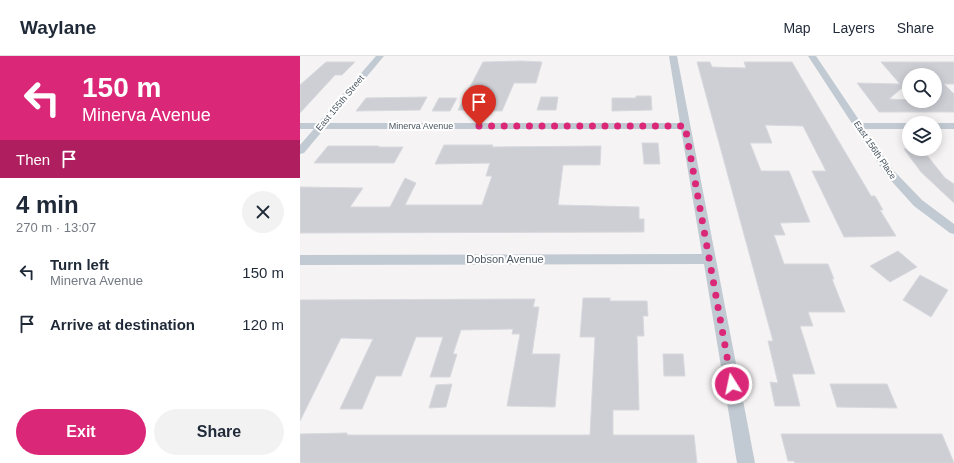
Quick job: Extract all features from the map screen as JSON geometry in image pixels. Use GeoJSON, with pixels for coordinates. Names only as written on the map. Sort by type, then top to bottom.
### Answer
{"type":"FeatureCollection","features":[{"type":"Feature","properties":{"kind":"street","name":"East 155th Street"},"geometry":{"type":"LineString","coordinates":[[300,151],[380,56]]}},
{"type":"Feature","properties":{"kind":"street"},"geometry":{"type":"LineString","coordinates":[[672,56],[746,463]]}},
{"type":"Feature","properties":{"kind":"street","name":"East 156th Place"},"geometry":{"type":"LineString","coordinates":[[812,56],[889,172],[901,187],[918,203],[954,230]]}},
{"type":"Feature","properties":{"kind":"street","name":"Minerva Avenue"},"geometry":{"type":"LineString","coordinates":[[300,126],[685,126]]}},
{"type":"Feature","properties":{"kind":"street"},"geometry":{"type":"LineString","coordinates":[[858,126],[902,126]]}},
{"type":"Feature","properties":{"kind":"street"},"geometry":{"type":"LineString","coordinates":[[942,126],[954,126]]}},
{"type":"Feature","properties":{"kind":"street","name":"Dobson Avenue"},"geometry":{"type":"LineString","coordinates":[[300,260],[709,259]]}},
{"type":"Feature","properties":{"kind":"building"},"geometry":{"type":"Polygon","coordinates":[[[326,62],[355,62],[342,75],[335,75],[300,113],[300,85],[326,62]]]}},
{"type":"Feature","properties":{"kind":"building"},"geometry":{"type":"Polygon","coordinates":[[[483,62],[542,62],[536,83],[514,83],[502,111],[458,110],[483,62]]]}},
{"type":"Feature","properties":{"kind":"building"},"geometry":{"type":"Polygon","coordinates":[[[697,62],[710,62],[712,67],[746,68],[744,62],[792,62],[871,196],[875,196],[883,210],[880,210],[896,236],[844,237],[812,171],[826,171],[803,126],[765,125],[772,143],[750,143],[761,171],[789,171],[810,222],[780,223],[785,235],[774,235],[784,264],[828,264],[834,279],[832,279],[845,312],[808,312],[813,326],[800,326],[815,374],[792,374],[800,406],[775,406],[770,382],[778,383],[768,341],[773,341],[697,62]]]}},
{"type":"Feature","properties":{"kind":"building"},"geometry":{"type":"Polygon","coordinates":[[[881,62],[954,62],[954,84],[944,84],[954,94],[954,112],[879,112],[857,83],[900,84],[881,62]]]}},
{"type":"Feature","properties":{"kind":"building"},"geometry":{"type":"Polygon","coordinates":[[[636,96],[651,96],[652,110],[612,111],[612,98],[636,98],[636,96]]]}},
{"type":"Feature","properties":{"kind":"building"},"geometry":{"type":"Polygon","coordinates":[[[427,97],[420,110],[356,111],[366,98],[427,97]]]}},
{"type":"Feature","properties":{"kind":"building"},"geometry":{"type":"Polygon","coordinates":[[[541,97],[558,97],[556,110],[537,110],[541,97]]]}},
{"type":"Feature","properties":{"kind":"building"},"geometry":{"type":"Polygon","coordinates":[[[439,98],[457,98],[450,111],[432,111],[439,98]]]}},
{"type":"Feature","properties":{"kind":"building"},"geometry":{"type":"Polygon","coordinates":[[[642,143],[658,143],[660,164],[644,164],[642,143]]]}},
{"type":"Feature","properties":{"kind":"building"},"geometry":{"type":"Polygon","coordinates":[[[444,145],[493,145],[492,147],[601,146],[600,165],[563,165],[558,205],[639,207],[639,219],[644,219],[644,232],[300,233],[300,187],[363,188],[350,207],[390,207],[405,178],[416,183],[405,205],[482,205],[492,176],[486,176],[490,163],[435,164],[444,145]]]}},
{"type":"Feature","properties":{"kind":"building"},"geometry":{"type":"Polygon","coordinates":[[[328,146],[403,147],[394,163],[314,163],[328,146]]]}},
{"type":"Feature","properties":{"kind":"building"},"geometry":{"type":"Polygon","coordinates":[[[909,156],[928,156],[945,178],[954,184],[954,203],[921,172],[909,156]]]}},
{"type":"Feature","properties":{"kind":"building"},"geometry":{"type":"Polygon","coordinates":[[[898,251],[917,267],[890,282],[870,266],[898,251]]]}},
{"type":"Feature","properties":{"kind":"building"},"geometry":{"type":"Polygon","coordinates":[[[920,275],[948,290],[931,317],[903,300],[920,275]]]}},
{"type":"Feature","properties":{"kind":"building"},"geometry":{"type":"Polygon","coordinates":[[[583,298],[610,298],[610,301],[647,301],[648,316],[643,316],[644,336],[637,336],[639,410],[613,410],[613,435],[694,435],[697,463],[300,463],[300,434],[590,435],[595,337],[580,337],[583,298]]]}},
{"type":"Feature","properties":{"kind":"building"},"geometry":{"type":"Polygon","coordinates":[[[535,299],[533,307],[539,307],[532,354],[560,354],[555,407],[507,406],[520,334],[512,334],[513,329],[461,330],[453,354],[457,354],[450,377],[430,377],[443,337],[416,337],[401,376],[376,376],[362,409],[340,409],[373,339],[341,338],[300,421],[300,300],[535,299]]]}},
{"type":"Feature","properties":{"kind":"building"},"geometry":{"type":"Polygon","coordinates":[[[663,354],[683,354],[685,376],[664,376],[663,354]]]}},
{"type":"Feature","properties":{"kind":"building"},"geometry":{"type":"Polygon","coordinates":[[[452,384],[446,407],[429,408],[436,385],[452,384]]]}},
{"type":"Feature","properties":{"kind":"building"},"geometry":{"type":"Polygon","coordinates":[[[830,384],[887,384],[897,408],[837,407],[830,384]]]}},
{"type":"Feature","properties":{"kind":"building"},"geometry":{"type":"Polygon","coordinates":[[[781,434],[942,434],[954,463],[795,463],[794,461],[788,461],[781,434]]]}},
{"type":"Feature","properties":{"kind":"route"},"geometry":{"type":"LineString","coordinates":[[479,126],[685,126],[732,384]]}}]}
